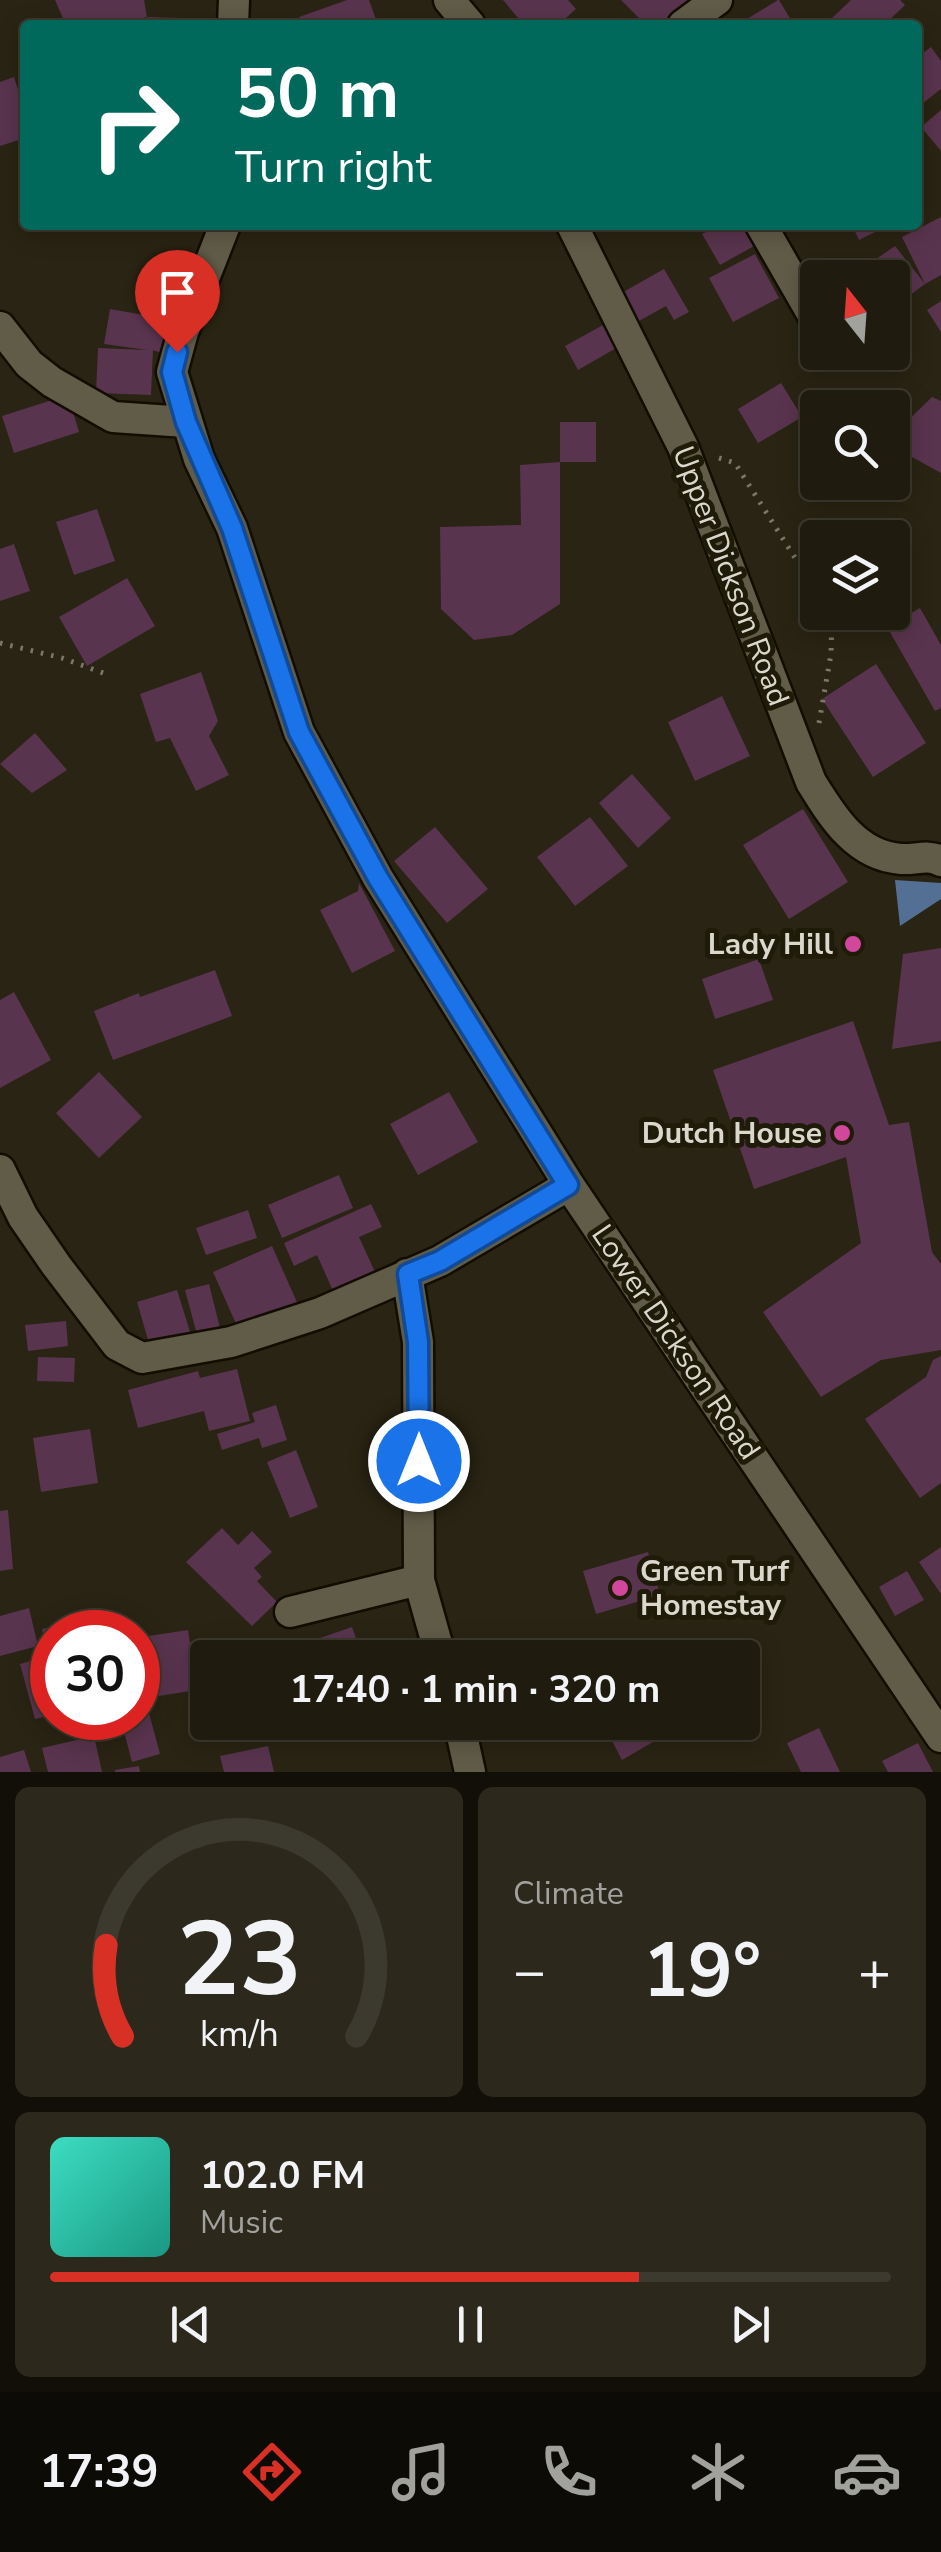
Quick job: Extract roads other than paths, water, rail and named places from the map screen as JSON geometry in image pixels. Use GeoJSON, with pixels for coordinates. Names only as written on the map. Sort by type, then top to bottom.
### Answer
{"type":"FeatureCollection","features":[{"type":"Feature","properties":{"kind":"street"},"geometry":{"type":"LineString","coordinates":[[449,0],[466,20]]}},
{"type":"Feature","properties":{"kind":"street"},"geometry":{"type":"LineString","coordinates":[[690,20],[717,0]]}},
{"type":"Feature","properties":{"kind":"street","name":"Lower Dickson Road"},"geometry":{"type":"LineString","coordinates":[[223,230],[183,332],[172,372],[186,422],[232,528],[299,732],[378,878],[568,1185],[941,1737]]}},
{"type":"Feature","properties":{"kind":"street","name":"Upper Dickson Road"},"geometry":{"type":"LineString","coordinates":[[574,230],[683,447],[811,782],[836,822],[866,848],[898,859],[931,856],[941,861]]}},
{"type":"Feature","properties":{"kind":"street"},"geometry":{"type":"LineString","coordinates":[[764,230],[800,293]]}},
{"type":"Feature","properties":{"kind":"street"},"geometry":{"type":"LineString","coordinates":[[0,327],[29,364],[113,417],[186,422]]}},
{"type":"Feature","properties":{"kind":"street"},"geometry":{"type":"LineString","coordinates":[[0,1170],[23,1217],[116,1346],[142,1358],[231,1342],[320,1312],[440,1261],[568,1185]]}},
{"type":"Feature","properties":{"kind":"street"},"geometry":{"type":"LineString","coordinates":[[408,1274],[418,1342],[419,1580],[435,1640]]}},
{"type":"Feature","properties":{"kind":"street"},"geometry":{"type":"LineString","coordinates":[[290,1612],[419,1580]]}},
{"type":"Feature","properties":{"kind":"street"},"geometry":{"type":"LineString","coordinates":[[462,1740],[470,1772]]}},
{"type":"Feature","properties":{"kind":"water"},"geometry":{"type":"Polygon","coordinates":[[[895,880],[941,883],[941,899],[900,926],[895,880]]]}},
{"type":"Feature","properties":{"kind":"place","name":"Lady Hill"},"geometry":{"type":"Point","coordinates":[853,944]}},
{"type":"Feature","properties":{"kind":"place","name":"Dutch House"},"geometry":{"type":"Point","coordinates":[842,1133]}},
{"type":"Feature","properties":{"kind":"place","name":"Green Turf Homestay"},"geometry":{"type":"Point","coordinates":[620,1588]}}]}
